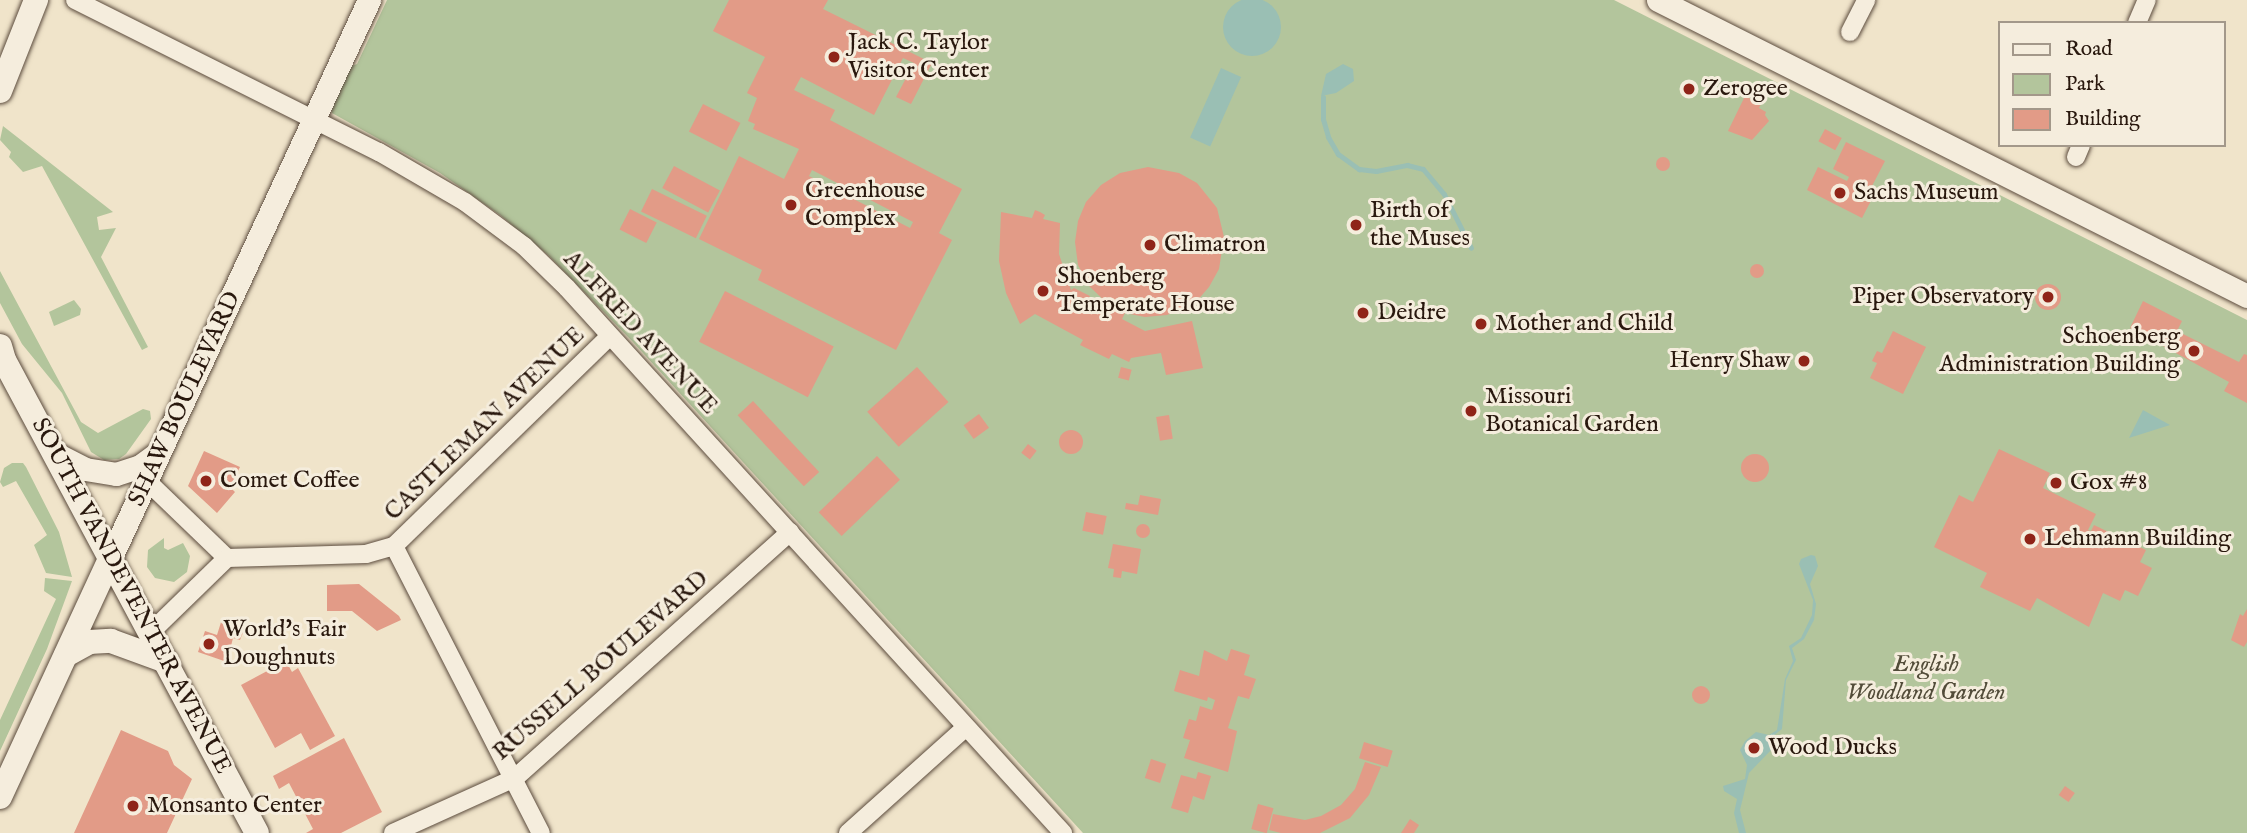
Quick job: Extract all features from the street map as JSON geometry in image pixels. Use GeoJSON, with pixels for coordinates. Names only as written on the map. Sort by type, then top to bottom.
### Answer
{"type":"FeatureCollection","features":[{"type":"Feature","properties":{"kind":"main road"},"geometry":{"type":"LineString","coordinates":[[0,91],[36,0]]}},
{"type":"Feature","properties":{"kind":"main road","name":"SOUTH VANDEVENTER AVENUE"},"geometry":{"type":"LineString","coordinates":[[1,354],[257,833]]}},
{"type":"Feature","properties":{"kind":"main road","name":"SHAW BOULEVARD"},"geometry":{"type":"LineString","coordinates":[[0,797],[110,559]]}},
{"type":"Feature","properties":{"kind":"main road"},"geometry":{"type":"LineString","coordinates":[[66,656],[89,642],[111,641],[166,661]]}},
{"type":"Feature","properties":{"kind":"street","name":"ALFRED AVENUE"},"geometry":{"type":"LineString","coordinates":[[75,0],[315,118],[431,182],[495,223],[545,265],[1063,833]]}},
{"type":"Feature","properties":{"kind":"street","name":"SHAW BOULEVARD"},"geometry":{"type":"LineString","coordinates":[[110,559],[369,0]]}},
{"type":"Feature","properties":{"kind":"street"},"geometry":{"type":"LineString","coordinates":[[1658,0],[2247,296]]}},
{"type":"Feature","properties":{"kind":"street"},"geometry":{"type":"LineString","coordinates":[[1850,32],[1866,0]]}},
{"type":"Feature","properties":{"kind":"street"},"geometry":{"type":"LineString","coordinates":[[2138,21],[2147,0]]}},
{"type":"Feature","properties":{"kind":"street","name":"CASTLEMAN AVENUE"},"geometry":{"type":"LineString","coordinates":[[227,558],[366,554],[394,546],[609,337]]}},
{"type":"Feature","properties":{"kind":"street"},"geometry":{"type":"LineString","coordinates":[[56,454],[85,470],[116,474],[141,466],[162,450]]}},
{"type":"Feature","properties":{"kind":"street"},"geometry":{"type":"LineString","coordinates":[[147,481],[227,558],[151,632]]}},
{"type":"Feature","properties":{"kind":"street","name":"RUSSELL BOULEVARD"},"geometry":{"type":"LineString","coordinates":[[393,833],[515,778],[790,532]]}},
{"type":"Feature","properties":{"kind":"street"},"geometry":{"type":"LineString","coordinates":[[394,546],[541,833]]}},
{"type":"Feature","properties":{"kind":"street"},"geometry":{"type":"LineString","coordinates":[[848,833],[965,728]]}},
{"type":"Feature","properties":{"kind":"green space","name":"Missouri Botanical Garden"},"geometry":{"type":"Polygon","coordinates":[[[387,0],[1614,0],[2247,320],[2247,833],[1083,833],[632,341],[548,255],[500,215],[440,173],[332,113],[331,106],[349,67],[357,64],[387,0]]]}},
{"type":"Feature","properties":{"kind":"green space"},"geometry":{"type":"Polygon","coordinates":[[[3,126],[113,212],[97,217],[99,230],[116,228],[101,257],[148,347],[142,350],[42,166],[23,172],[9,157],[11,152],[0,140],[3,126]]]}},
{"type":"Feature","properties":{"kind":"green space"},"geometry":{"type":"Polygon","coordinates":[[[0,271],[81,422],[98,433],[143,409],[150,411],[151,419],[126,454],[119,459],[104,460],[91,452],[62,393],[22,344],[0,303],[0,271]]]}},
{"type":"Feature","properties":{"kind":"green space"},"geometry":{"type":"Polygon","coordinates":[[[74,300],[81,309],[80,315],[54,326],[49,312],[74,300]]]}},
{"type":"Feature","properties":{"kind":"green space"},"geometry":{"type":"Polygon","coordinates":[[[12,463],[23,463],[26,467],[59,532],[72,577],[46,573],[34,545],[47,535],[16,481],[3,487],[0,482],[4,468],[12,463]]]}},
{"type":"Feature","properties":{"kind":"green space"},"geometry":{"type":"Polygon","coordinates":[[[164,538],[164,548],[168,550],[183,543],[190,556],[187,572],[174,582],[155,578],[147,567],[148,550],[164,538]]]}},
{"type":"Feature","properties":{"kind":"green space"},"geometry":{"type":"Polygon","coordinates":[[[45,578],[72,581],[47,649],[0,751],[0,720],[56,599],[44,591],[45,578]]]}},
{"type":"Feature","properties":{"kind":"water"},"geometry":{"type":"Polygon","coordinates":[[[1246,-1],[1258,-1],[1268,3],[1276,11],[1280,21],[1280,33],[1276,43],[1268,51],[1252,56],[1236,51],[1228,43],[1223,27],[1228,11],[1236,3],[1246,-1]]]}},
{"type":"Feature","properties":{"kind":"water"},"geometry":{"type":"Polygon","coordinates":[[[1343,64],[1353,69],[1354,81],[1336,93],[1321,96],[1326,74],[1343,64]]]}},
{"type":"Feature","properties":{"kind":"water"},"geometry":{"type":"Polygon","coordinates":[[[1221,68],[1241,77],[1210,146],[1190,137],[1221,68]]]}},
{"type":"Feature","properties":{"kind":"water"},"geometry":{"type":"Polygon","coordinates":[[[2143,410],[2170,425],[2129,438],[2143,410]]]}},
{"type":"Feature","properties":{"kind":"water"},"geometry":{"type":"Polygon","coordinates":[[[1815,556],[1818,566],[1810,584],[1816,604],[1814,620],[1804,639],[1792,648],[1796,660],[1786,680],[1782,729],[1772,737],[1772,749],[1749,773],[1740,810],[1746,833],[1739,833],[1734,813],[1737,799],[1724,791],[1723,786],[1745,779],[1747,765],[1740,750],[1745,741],[1756,732],[1769,735],[1777,730],[1785,679],[1793,661],[1789,646],[1801,638],[1812,615],[1813,600],[1799,564],[1801,559],[1815,556]]]}},
{"type":"Feature","properties":{"kind":"building","name":"Greenhouse Complex"},"geometry":{"type":"Polygon","coordinates":[[[729,0],[828,0],[823,9],[932,63],[911,104],[896,97],[914,63],[903,58],[874,115],[801,77],[794,90],[835,110],[830,120],[962,189],[939,233],[952,240],[896,350],[758,280],[762,270],[699,239],[739,156],[784,179],[799,149],[753,129],[755,124],[748,121],[757,98],[747,93],[765,57],[713,31],[729,0]],[[812,170],[809,176],[910,228],[913,222],[812,170]]]}},
{"type":"Feature","properties":{"kind":"building"},"geometry":{"type":"Polygon","coordinates":[[[1745,96],[1761,104],[1759,108],[1766,112],[1769,121],[1752,140],[1728,131],[1745,96]]]}},
{"type":"Feature","properties":{"kind":"building"},"geometry":{"type":"Polygon","coordinates":[[[703,104],[740,123],[726,151],[689,132],[703,104]]]}},
{"type":"Feature","properties":{"kind":"building"},"geometry":{"type":"Polygon","coordinates":[[[1825,129],[1842,138],[1835,150],[1818,141],[1825,129]]]}},
{"type":"Feature","properties":{"kind":"building"},"geometry":{"type":"Polygon","coordinates":[[[1846,142],[1885,161],[1871,188],[1861,183],[1859,188],[1874,195],[1862,218],[1807,190],[1818,167],[1847,181],[1849,177],[1833,169],[1846,142]]]}},
{"type":"Feature","properties":{"kind":"building"},"geometry":{"type":"Polygon","coordinates":[[[1660,157],[1666,157],[1670,164],[1666,171],[1660,171],[1656,167],[1656,161],[1660,157]]]}},
{"type":"Feature","properties":{"kind":"building"},"geometry":{"type":"Polygon","coordinates":[[[674,166],[720,190],[708,212],[662,188],[674,166]]]}},
{"type":"Feature","properties":{"kind":"building"},"geometry":{"type":"Polygon","coordinates":[[[1148,167],[1179,173],[1197,183],[1217,208],[1224,237],[1219,269],[1196,302],[1167,315],[1145,317],[1125,313],[1122,319],[1145,331],[1192,321],[1203,368],[1166,375],[1161,353],[1131,358],[1129,362],[1112,354],[1109,359],[1080,345],[1083,340],[1035,314],[1020,324],[1006,293],[999,261],[1001,212],[1032,218],[1035,210],[1040,212],[1045,215],[1043,219],[1060,223],[1059,254],[1071,290],[1074,288],[1090,296],[1087,301],[1105,310],[1108,304],[1088,285],[1078,265],[1075,242],[1078,221],[1086,202],[1101,185],[1120,173],[1148,167]]]}},
{"type":"Feature","properties":{"kind":"building"},"geometry":{"type":"Polygon","coordinates":[[[652,189],[707,216],[696,238],[641,211],[652,189]]]}},
{"type":"Feature","properties":{"kind":"building"},"geometry":{"type":"Polygon","coordinates":[[[630,209],[657,223],[646,243],[620,229],[630,209]]]}},
{"type":"Feature","properties":{"kind":"building"},"geometry":{"type":"Polygon","coordinates":[[[1754,264],[1760,264],[1764,271],[1760,278],[1754,278],[1750,274],[1750,268],[1754,264]]]}},
{"type":"Feature","properties":{"kind":"building","name":"Piper Observatory"},"geometry":{"type":"Polygon","coordinates":[[[2048,284],[2057,288],[2061,297],[2057,306],[2048,310],[2039,306],[2035,297],[2039,288],[2048,284]]]}},
{"type":"Feature","properties":{"kind":"building"},"geometry":{"type":"Polygon","coordinates":[[[725,291],[834,346],[808,397],[699,342],[725,291]]]}},
{"type":"Feature","properties":{"kind":"building","name":"Schoenberg Administration Building"},"geometry":{"type":"Polygon","coordinates":[[[2143,301],[2182,321],[2177,331],[2239,362],[2244,354],[2247,355],[2247,403],[2224,391],[2229,382],[2130,328],[2143,301]]]}},
{"type":"Feature","properties":{"kind":"building"},"geometry":{"type":"Polygon","coordinates":[[[1893,331],[1926,347],[1903,394],[1870,378],[1877,363],[1872,361],[1877,351],[1882,353],[1893,331]]]}},
{"type":"Feature","properties":{"kind":"building"},"geometry":{"type":"Polygon","coordinates":[[[917,367],[948,402],[899,447],[867,412],[917,367]]]}},
{"type":"Feature","properties":{"kind":"building"},"geometry":{"type":"Polygon","coordinates":[[[1121,367],[1132,370],[1129,380],[1118,378],[1121,367]]]}},
{"type":"Feature","properties":{"kind":"building"},"geometry":{"type":"Polygon","coordinates":[[[753,401],[819,472],[804,486],[738,415],[753,401]]]}},
{"type":"Feature","properties":{"kind":"building"},"geometry":{"type":"Polygon","coordinates":[[[979,414],[989,428],[974,439],[964,425],[979,414]]]}},
{"type":"Feature","properties":{"kind":"building"},"geometry":{"type":"Polygon","coordinates":[[[1169,415],[1173,439],[1160,441],[1156,417],[1169,415]]]}},
{"type":"Feature","properties":{"kind":"building"},"geometry":{"type":"Polygon","coordinates":[[[1071,430],[1082,437],[1083,442],[1076,453],[1071,454],[1060,447],[1059,442],[1066,431],[1071,430]]]}},
{"type":"Feature","properties":{"kind":"building"},"geometry":{"type":"Polygon","coordinates":[[[1028,444],[1037,451],[1030,459],[1021,453],[1028,444]]]}},
{"type":"Feature","properties":{"kind":"building","name":"Lehmann Building"},"geometry":{"type":"Polygon","coordinates":[[[1999,449],[2050,473],[2043,488],[2096,514],[2088,530],[2091,531],[2094,525],[2146,550],[2140,562],[2152,568],[2138,596],[2125,590],[2120,601],[2103,593],[2089,627],[2037,598],[2030,611],[1980,587],[1987,573],[1934,547],[1959,495],[1973,502],[1999,449]]]}},
{"type":"Feature","properties":{"kind":"building"},"geometry":{"type":"Polygon","coordinates":[[[204,451],[240,467],[230,487],[235,492],[217,513],[188,486],[204,451]]]}},
{"type":"Feature","properties":{"kind":"building"},"geometry":{"type":"Polygon","coordinates":[[[1755,454],[1765,458],[1769,468],[1765,478],[1755,482],[1745,478],[1741,468],[1745,458],[1755,454]]]}},
{"type":"Feature","properties":{"kind":"building"},"geometry":{"type":"Polygon","coordinates":[[[877,456],[900,480],[842,536],[819,512],[877,456]]]}},
{"type":"Feature","properties":{"kind":"building"},"geometry":{"type":"Polygon","coordinates":[[[1140,495],[1161,499],[1158,515],[1125,509],[1126,503],[1138,505],[1140,495]]]}},
{"type":"Feature","properties":{"kind":"building"},"geometry":{"type":"Polygon","coordinates":[[[1086,512],[1107,516],[1103,535],[1082,531],[1086,512]]]}},
{"type":"Feature","properties":{"kind":"building"},"geometry":{"type":"Polygon","coordinates":[[[1143,524],[1148,526],[1148,536],[1143,538],[1138,536],[1136,531],[1138,526],[1143,524]]]}},
{"type":"Feature","properties":{"kind":"building"},"geometry":{"type":"Polygon","coordinates":[[[1113,544],[1141,549],[1137,574],[1122,571],[1121,578],[1113,577],[1114,569],[1108,568],[1113,544]]]}},
{"type":"Feature","properties":{"kind":"building"},"geometry":{"type":"Polygon","coordinates":[[[359,584],[401,620],[377,631],[352,611],[327,611],[327,585],[359,584]]]}},
{"type":"Feature","properties":{"kind":"building"},"geometry":{"type":"Polygon","coordinates":[[[2247,609],[2247,642],[2244,647],[2231,640],[2240,614],[2243,616],[2247,609]]]}},
{"type":"Feature","properties":{"kind":"building"},"geometry":{"type":"Polygon","coordinates":[[[222,619],[226,620],[225,623],[244,630],[240,640],[233,638],[227,662],[198,652],[205,631],[217,635],[222,619]]]}},
{"type":"Feature","properties":{"kind":"building"},"geometry":{"type":"Polygon","coordinates":[[[1231,649],[1250,655],[1244,675],[1256,679],[1249,699],[1238,696],[1228,728],[1237,731],[1228,772],[1184,758],[1190,740],[1183,738],[1189,719],[1196,721],[1200,706],[1212,710],[1215,700],[1208,697],[1207,701],[1174,691],[1180,670],[1199,676],[1204,650],[1227,661],[1231,649]]]}},
{"type":"Feature","properties":{"kind":"building"},"geometry":{"type":"Polygon","coordinates":[[[286,661],[292,672],[298,668],[335,736],[310,750],[301,733],[275,748],[241,685],[286,661]]]}},
{"type":"Feature","properties":{"kind":"building"},"geometry":{"type":"Polygon","coordinates":[[[1701,686],[1707,689],[1710,695],[1707,701],[1701,704],[1695,701],[1692,695],[1695,689],[1701,686]]]}},
{"type":"Feature","properties":{"kind":"building","name":"Monsanto Center"},"geometry":{"type":"Polygon","coordinates":[[[121,730],[168,751],[174,765],[192,779],[167,833],[74,833],[121,730]]]}},
{"type":"Feature","properties":{"kind":"building"},"geometry":{"type":"Polygon","coordinates":[[[344,738],[382,812],[341,833],[306,833],[313,829],[289,783],[279,789],[273,776],[344,738]]]}},
{"type":"Feature","properties":{"kind":"building"},"geometry":{"type":"Polygon","coordinates":[[[1364,742],[1393,751],[1388,767],[1359,758],[1364,742]]]}},
{"type":"Feature","properties":{"kind":"building"},"geometry":{"type":"Polygon","coordinates":[[[1151,759],[1166,764],[1160,783],[1145,778],[1151,759]]]}},
{"type":"Feature","properties":{"kind":"building"},"geometry":{"type":"Polygon","coordinates":[[[1365,762],[1381,767],[1369,795],[1350,818],[1320,833],[1281,833],[1269,830],[1273,814],[1305,820],[1321,816],[1341,805],[1355,789],[1365,762]]]}},
{"type":"Feature","properties":{"kind":"building"},"geometry":{"type":"Polygon","coordinates":[[[1198,772],[1211,776],[1204,800],[1193,796],[1188,813],[1171,808],[1181,775],[1196,779],[1198,772]]]}},
{"type":"Feature","properties":{"kind":"building"},"geometry":{"type":"Polygon","coordinates":[[[2065,786],[2075,793],[2069,802],[2059,795],[2065,786]]]}},
{"type":"Feature","properties":{"kind":"building"},"geometry":{"type":"Polygon","coordinates":[[[1258,804],[1273,808],[1267,833],[1251,829],[1258,804]]]}},
{"type":"Feature","properties":{"kind":"building"},"geometry":{"type":"Polygon","coordinates":[[[1410,819],[1419,825],[1414,833],[1401,833],[1410,819]]]}},
{"type":"Feature","properties":{"kind":"waterway"},"geometry":{"type":"LineString","coordinates":[[1323,97],[1323,119],[1328,137],[1338,154],[1359,169],[1376,171],[1407,165],[1423,169],[1444,194],[1471,248]]}},
{"type":"Feature","properties":{"kind":"place","name":"Jack C. Taylor Visitor Center"},"geometry":{"type":"Point","coordinates":[834,57]}},
{"type":"Feature","properties":{"kind":"place","name":"Zerogee"},"geometry":{"type":"Point","coordinates":[1689,89]}},
{"type":"Feature","properties":{"kind":"place","name":"Sachs Museum"},"geometry":{"type":"Point","coordinates":[1840,193]}},
{"type":"Feature","properties":{"kind":"place","name":"Greenhouse Complex"},"geometry":{"type":"Point","coordinates":[791,205]}},
{"type":"Feature","properties":{"kind":"place","name":"Birth of the Muses"},"geometry":{"type":"Point","coordinates":[1356,225]}},
{"type":"Feature","properties":{"kind":"place","name":"Climatron"},"geometry":{"type":"Point","coordinates":[1150,245]}},
{"type":"Feature","properties":{"kind":"place","name":"Shoenberg Temperate House"},"geometry":{"type":"Point","coordinates":[1043,291]}},
{"type":"Feature","properties":{"kind":"place","name":"Piper Observatory"},"geometry":{"type":"Point","coordinates":[2048,297]}},
{"type":"Feature","properties":{"kind":"place","name":"Deidre"},"geometry":{"type":"Point","coordinates":[1363,313]}},
{"type":"Feature","properties":{"kind":"place","name":"Mother and Child"},"geometry":{"type":"Point","coordinates":[1481,324]}},
{"type":"Feature","properties":{"kind":"place","name":"Schoenberg Administration Building"},"geometry":{"type":"Point","coordinates":[2194,351]}},
{"type":"Feature","properties":{"kind":"place","name":"Henry Shaw"},"geometry":{"type":"Point","coordinates":[1804,361]}},
{"type":"Feature","properties":{"kind":"place","name":"Missouri Botanical Garden"},"geometry":{"type":"Point","coordinates":[1471,411]}},
{"type":"Feature","properties":{"kind":"place","name":"Comet Coffee"},"geometry":{"type":"Point","coordinates":[206,481]}},
{"type":"Feature","properties":{"kind":"place","name":"Gox #8"},"geometry":{"type":"Point","coordinates":[2056,483]}},
{"type":"Feature","properties":{"kind":"place","name":"Lehmann Building"},"geometry":{"type":"Point","coordinates":[2030,539]}},
{"type":"Feature","properties":{"kind":"place","name":"World's Fair Doughnuts"},"geometry":{"type":"Point","coordinates":[209,644]}},
{"type":"Feature","properties":{"kind":"place","name":"Wood Ducks"},"geometry":{"type":"Point","coordinates":[1754,748]}},
{"type":"Feature","properties":{"kind":"place","name":"Monsanto Center"},"geometry":{"type":"Point","coordinates":[133,806]}},
{"type":"Feature","properties":{"kind":"park label","name":"English Woodland Garden"},"geometry":{"type":"Point","coordinates":[1926,679]}}]}
